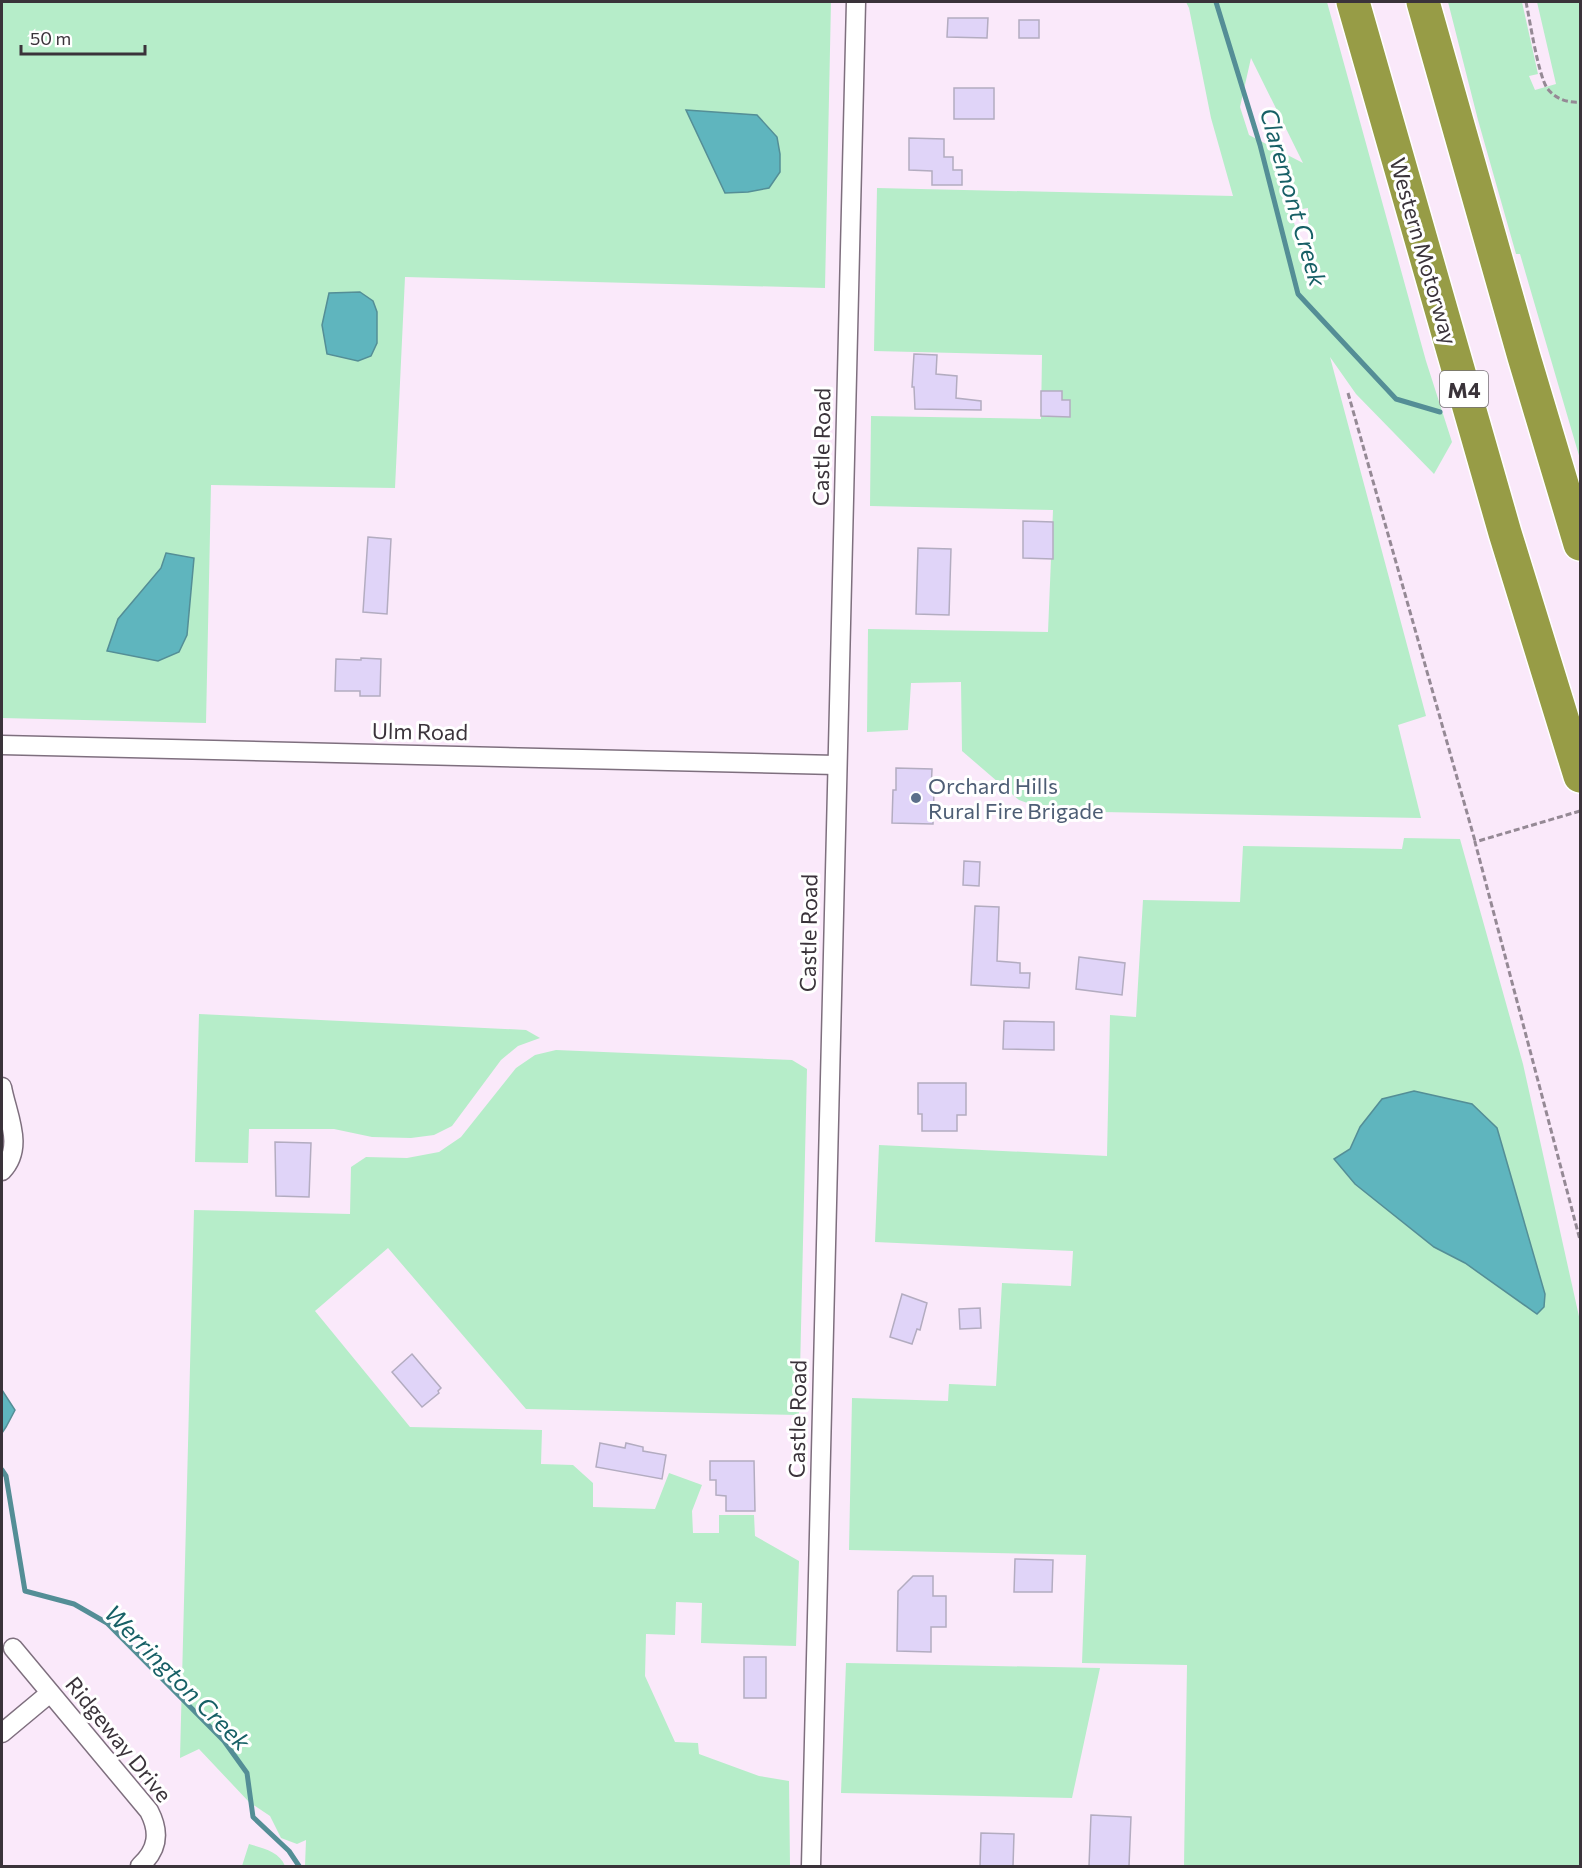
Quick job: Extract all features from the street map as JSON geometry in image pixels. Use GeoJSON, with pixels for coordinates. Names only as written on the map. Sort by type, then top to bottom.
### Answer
{"type":"FeatureCollection","features":[{"type":"Feature","properties":{"kind":"highway","name":"Western Motorway"},"geometry":{"type":"LineString","coordinates":[[1353,2],[1506,534],[1581,776]]}},
{"type":"Feature","properties":{"kind":"highway"},"geometry":{"type":"LineString","coordinates":[[1423,2],[1524,357],[1581,544]]}},
{"type":"Feature","properties":{"kind":"street","name":"Castle Road"},"geometry":{"type":"LineString","coordinates":[[811,1866],[856,2]]}},
{"type":"Feature","properties":{"kind":"street","name":"Ulm Road"},"geometry":{"type":"LineString","coordinates":[[2,745],[836,765]]}},
{"type":"Feature","properties":{"kind":"street"},"geometry":{"type":"LineString","coordinates":[[2,1087],[6,1109],[14,1132],[13,1153],[2,1171]]}},
{"type":"Feature","properties":{"kind":"street"},"geometry":{"type":"LineString","coordinates":[[2,1128],[6,1109]]}},
{"type":"Feature","properties":{"kind":"street","name":"Ridgeway Drive"},"geometry":{"type":"LineString","coordinates":[[13,1648],[149,1810],[157,1830],[156,1840],[153,1851],[140,1866]]}},
{"type":"Feature","properties":{"kind":"street"},"geometry":{"type":"LineString","coordinates":[[2,1733],[50,1693]]}},
{"type":"Feature","properties":{"kind":"path"},"geometry":{"type":"LineString","coordinates":[[1526,2],[1547,88],[1561,99],[1581,102]]}},
{"type":"Feature","properties":{"kind":"path"},"geometry":{"type":"LineString","coordinates":[[1348,393],[1475,842],[1581,1240]]}},
{"type":"Feature","properties":{"kind":"path"},"geometry":{"type":"LineString","coordinates":[[1475,842],[1581,811]]}},
{"type":"Feature","properties":{"kind":"green space"},"geometry":{"type":"Polygon","coordinates":[[[2,2],[831,2],[825,288],[405,277],[395,488],[211,485],[206,723],[2,718],[2,2]]]}},
{"type":"Feature","properties":{"kind":"green space"},"geometry":{"type":"Polygon","coordinates":[[[1186,2],[1327,2],[1426,361],[1452,442],[1434,474],[1356,394],[1330,357],[1426,716],[1398,725],[1421,818],[1050,811],[1019,800],[962,751],[961,682],[911,683],[908,730],[867,732],[868,629],[1048,632],[1053,510],[870,506],[871,416],[1041,419],[1042,355],[874,351],[877,188],[1233,196],[1211,118],[1186,2]],[[1251,58],[1240,107],[1249,135],[1303,163],[1251,58]],[[1308,208],[1291,211],[1300,246],[1309,254],[1308,208]]]}},
{"type":"Feature","properties":{"kind":"green space"},"geometry":{"type":"Polygon","coordinates":[[[1448,2],[1522,2],[1538,74],[1529,76],[1535,90],[1556,84],[1537,2],[1580,2],[1580,459],[1520,254],[1516,254],[1448,2]]]}},
{"type":"Feature","properties":{"kind":"green space"},"geometry":{"type":"Polygon","coordinates":[[[1404,838],[1460,839],[1523,1064],[1580,1321],[1580,1866],[1184,1866],[1187,1665],[1082,1663],[1086,1555],[849,1550],[852,1398],[948,1401],[949,1384],[996,1386],[1002,1283],[1071,1286],[1073,1251],[875,1242],[879,1145],[1107,1156],[1110,1015],[1136,1017],[1143,900],[1240,902],[1243,846],[1402,849],[1404,838]],[[1443,1098],[1334,1159],[1355,1184],[1434,1247],[1465,1263],[1537,1314],[1544,1307],[1545,1294],[1497,1128],[1472,1104],[1443,1098]]]}},
{"type":"Feature","properties":{"kind":"green space"},"geometry":{"type":"Polygon","coordinates":[[[199,1014],[526,1030],[540,1038],[518,1046],[501,1060],[452,1126],[434,1135],[411,1138],[372,1137],[334,1129],[249,1129],[248,1163],[195,1162],[199,1014]]]}},
{"type":"Feature","properties":{"kind":"green space"},"geometry":{"type":"Polygon","coordinates":[[[556,1050],[792,1060],[807,1069],[799,1415],[526,1409],[388,1248],[315,1311],[410,1427],[542,1430],[541,1464],[573,1465],[593,1483],[593,1507],[655,1509],[669,1473],[702,1485],[692,1511],[693,1533],[719,1533],[719,1515],[754,1515],[755,1536],[799,1561],[796,1646],[701,1643],[702,1603],[676,1602],[675,1635],[646,1634],[645,1676],[675,1742],[698,1743],[699,1754],[759,1776],[789,1781],[790,1866],[305,1866],[306,1840],[297,1844],[281,1838],[270,1816],[249,1802],[199,1749],[180,1758],[194,1210],[350,1214],[351,1167],[366,1157],[407,1158],[439,1152],[461,1137],[516,1068],[535,1055],[556,1050]]]}},
{"type":"Feature","properties":{"kind":"green space"},"geometry":{"type":"Polygon","coordinates":[[[846,1663],[1100,1668],[1072,1798],[841,1793],[846,1663]]]}},
{"type":"Feature","properties":{"kind":"green space"},"geometry":{"type":"Polygon","coordinates":[[[249,1844],[275,1854],[285,1866],[242,1866],[249,1844]]]}},
{"type":"Feature","properties":{"kind":"water"},"geometry":{"type":"Polygon","coordinates":[[[686,110],[757,115],[777,137],[780,154],[780,172],[769,188],[725,193],[686,110]]]}},
{"type":"Feature","properties":{"kind":"water"},"geometry":{"type":"Polygon","coordinates":[[[360,292],[373,301],[377,312],[377,343],[371,356],[358,361],[327,354],[322,325],[329,293],[360,292]]]}},
{"type":"Feature","properties":{"kind":"water"},"geometry":{"type":"Polygon","coordinates":[[[166,553],[194,558],[187,635],[179,652],[158,661],[107,651],[118,619],[161,568],[166,553]]]}},
{"type":"Feature","properties":{"kind":"water"},"geometry":{"type":"Polygon","coordinates":[[[1414,1091],[1472,1104],[1497,1128],[1545,1294],[1544,1307],[1537,1314],[1465,1263],[1434,1247],[1355,1184],[1334,1159],[1350,1149],[1360,1127],[1382,1099],[1414,1091]]]}},
{"type":"Feature","properties":{"kind":"water"},"geometry":{"type":"Polygon","coordinates":[[[2,1390],[15,1410],[2,1433],[2,1390]]]}},
{"type":"Feature","properties":{"kind":"building"},"geometry":{"type":"Polygon","coordinates":[[[948,18],[988,18],[987,38],[947,37],[948,18]]]}},
{"type":"Feature","properties":{"kind":"building"},"geometry":{"type":"Polygon","coordinates":[[[1019,20],[1039,20],[1039,38],[1019,38],[1019,20]]]}},
{"type":"Feature","properties":{"kind":"building"},"geometry":{"type":"Polygon","coordinates":[[[954,88],[994,88],[994,119],[954,119],[954,88]]]}},
{"type":"Feature","properties":{"kind":"building"},"geometry":{"type":"Polygon","coordinates":[[[909,138],[944,139],[944,157],[953,157],[953,170],[962,170],[962,185],[932,185],[932,171],[909,170],[909,138]]]}},
{"type":"Feature","properties":{"kind":"building"},"geometry":{"type":"Polygon","coordinates":[[[914,354],[937,355],[936,374],[957,376],[956,398],[981,401],[981,410],[915,409],[914,387],[912,387],[914,354]]]}},
{"type":"Feature","properties":{"kind":"building"},"geometry":{"type":"Polygon","coordinates":[[[1041,391],[1062,391],[1062,400],[1070,400],[1070,417],[1041,416],[1041,391]]]}},
{"type":"Feature","properties":{"kind":"building"},"geometry":{"type":"Polygon","coordinates":[[[1023,521],[1053,522],[1053,559],[1023,558],[1023,521]]]}},
{"type":"Feature","properties":{"kind":"building"},"geometry":{"type":"Polygon","coordinates":[[[368,537],[391,539],[387,614],[363,612],[368,537]]]}},
{"type":"Feature","properties":{"kind":"building"},"geometry":{"type":"Polygon","coordinates":[[[918,548],[951,549],[949,615],[916,614],[918,548]]]}},
{"type":"Feature","properties":{"kind":"building"},"geometry":{"type":"Polygon","coordinates":[[[361,658],[381,659],[380,696],[360,696],[360,691],[335,691],[336,659],[361,660],[361,658]]]}},
{"type":"Feature","properties":{"kind":"building"},"geometry":{"type":"Polygon","coordinates":[[[896,768],[932,769],[933,824],[892,823],[896,768]]]}},
{"type":"Feature","properties":{"kind":"building"},"geometry":{"type":"Polygon","coordinates":[[[964,861],[980,862],[979,886],[963,885],[964,861]]]}},
{"type":"Feature","properties":{"kind":"building"},"geometry":{"type":"Polygon","coordinates":[[[975,906],[999,907],[997,961],[1020,963],[1020,973],[1030,973],[1029,988],[971,985],[975,906]]]}},
{"type":"Feature","properties":{"kind":"building"},"geometry":{"type":"Polygon","coordinates":[[[1079,957],[1125,963],[1122,995],[1076,989],[1079,957]]]}},
{"type":"Feature","properties":{"kind":"building"},"geometry":{"type":"Polygon","coordinates":[[[1004,1021],[1054,1022],[1054,1050],[1003,1049],[1004,1021]]]}},
{"type":"Feature","properties":{"kind":"building"},"geometry":{"type":"Polygon","coordinates":[[[918,1083],[966,1083],[966,1115],[957,1115],[957,1131],[922,1131],[922,1114],[918,1114],[918,1083]]]}},
{"type":"Feature","properties":{"kind":"building"},"geometry":{"type":"Polygon","coordinates":[[[275,1142],[311,1143],[309,1197],[276,1196],[275,1142]]]}},
{"type":"Feature","properties":{"kind":"building"},"geometry":{"type":"Polygon","coordinates":[[[902,1294],[927,1303],[920,1330],[917,1329],[912,1344],[890,1337],[902,1294]]]}},
{"type":"Feature","properties":{"kind":"building"},"geometry":{"type":"Polygon","coordinates":[[[980,1308],[981,1328],[960,1329],[959,1309],[980,1308]]]}},
{"type":"Feature","properties":{"kind":"building"},"geometry":{"type":"Polygon","coordinates":[[[412,1354],[441,1388],[439,1393],[422,1407],[392,1372],[412,1354]]]}},
{"type":"Feature","properties":{"kind":"building"},"geometry":{"type":"Polygon","coordinates":[[[600,1443],[625,1448],[626,1443],[643,1447],[643,1451],[666,1455],[662,1479],[596,1467],[600,1443]]]}},
{"type":"Feature","properties":{"kind":"building"},"geometry":{"type":"Polygon","coordinates":[[[710,1461],[754,1461],[755,1511],[726,1511],[726,1496],[716,1495],[716,1480],[710,1480],[710,1461]]]}},
{"type":"Feature","properties":{"kind":"building"},"geometry":{"type":"Polygon","coordinates":[[[1015,1559],[1053,1560],[1052,1592],[1014,1592],[1015,1559]]]}},
{"type":"Feature","properties":{"kind":"building"},"geometry":{"type":"Polygon","coordinates":[[[913,1576],[933,1576],[933,1596],[946,1596],[946,1627],[931,1627],[931,1652],[897,1651],[898,1591],[913,1576]]]}},
{"type":"Feature","properties":{"kind":"building"},"geometry":{"type":"Polygon","coordinates":[[[744,1657],[766,1657],[766,1698],[744,1698],[744,1657]]]}},
{"type":"Feature","properties":{"kind":"building"},"geometry":{"type":"Polygon","coordinates":[[[1091,1815],[1131,1817],[1129,1866],[1089,1866],[1091,1815]]]}},
{"type":"Feature","properties":{"kind":"building"},"geometry":{"type":"Polygon","coordinates":[[[981,1833],[1014,1834],[1013,1866],[980,1866],[981,1833]]]}},
{"type":"Feature","properties":{"kind":"waterway","name":"Claremont Creek"},"geometry":{"type":"LineString","coordinates":[[1216,2],[1260,145],[1298,294],[1396,399],[1440,412]]}},
{"type":"Feature","properties":{"kind":"waterway","name":"Werrington Creek"},"geometry":{"type":"LineString","coordinates":[[2,1470],[6,1476],[25,1591],[74,1604],[107,1623],[224,1741],[247,1773],[253,1817],[289,1851],[299,1866]]}},
{"type":"Feature","properties":{"kind":"place","name":"Orchard Hills Rural Fire Brigade"},"geometry":{"type":"Point","coordinates":[916,798]}}]}
